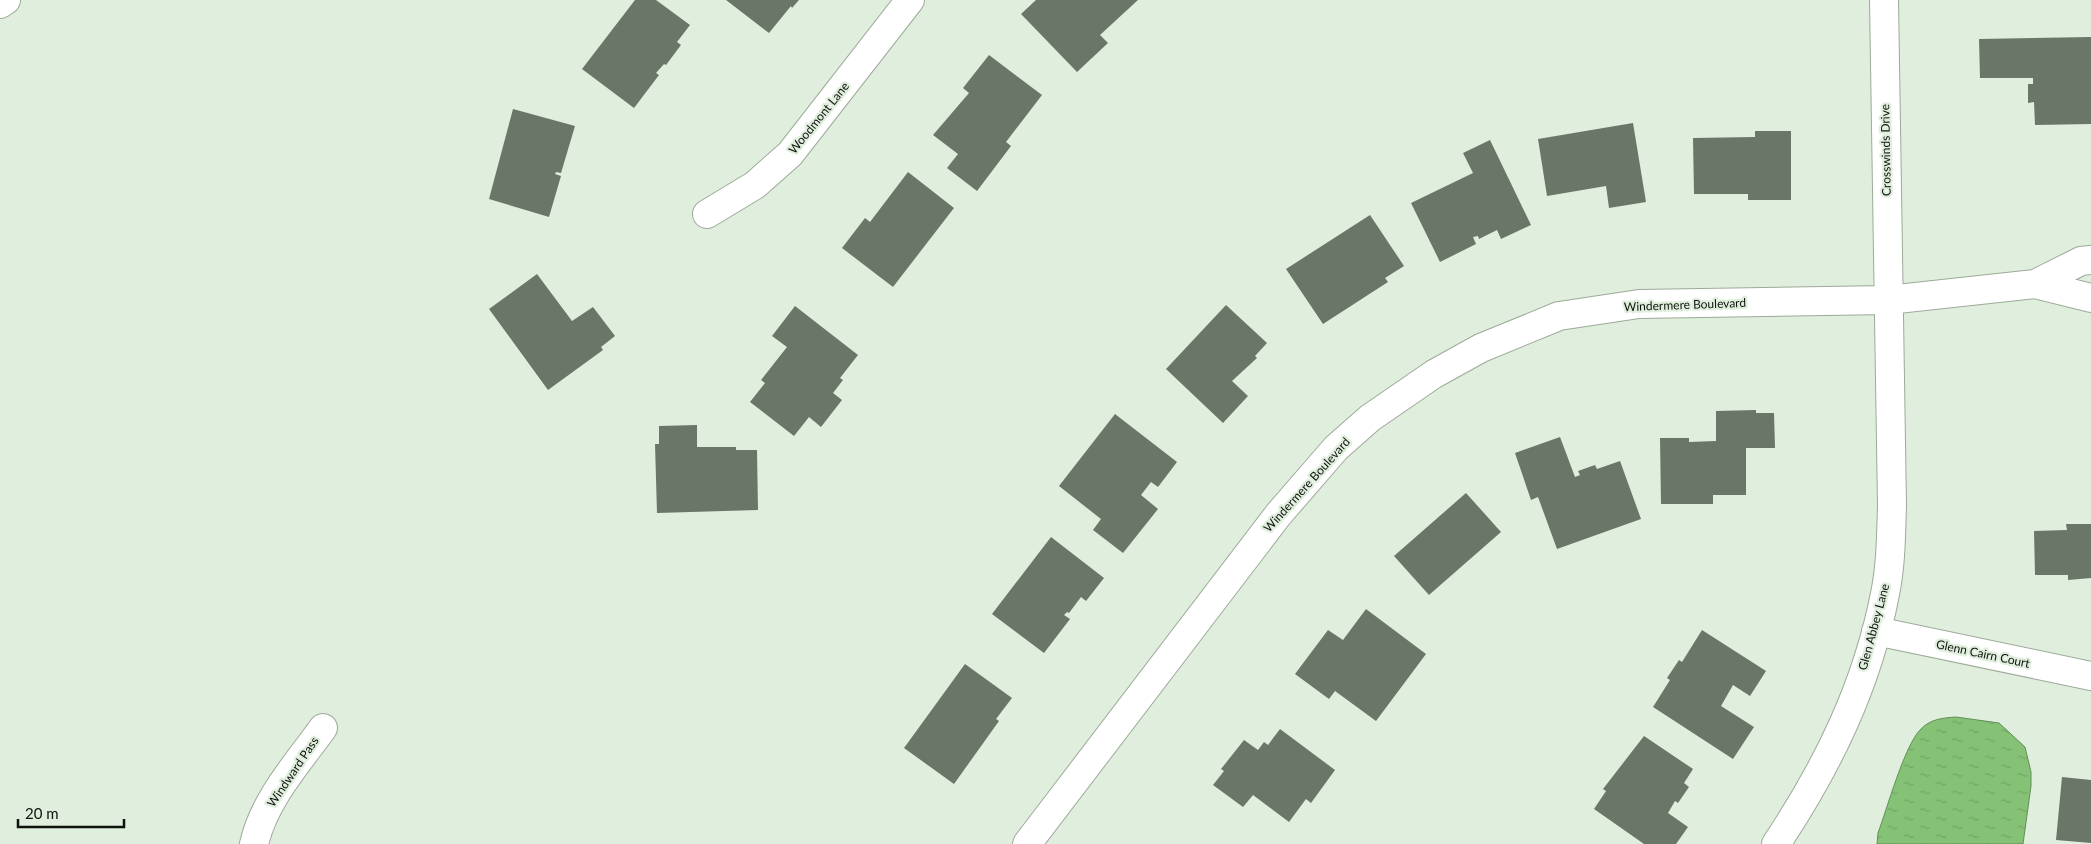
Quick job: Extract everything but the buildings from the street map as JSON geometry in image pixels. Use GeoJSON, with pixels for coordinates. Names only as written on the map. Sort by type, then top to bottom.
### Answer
{"type":"FeatureCollection","features":[{"type":"Feature","properties":{"kind":"street"},"geometry":{"type":"LineString","coordinates":[[0,4],[6,0]]}},
{"type":"Feature","properties":{"kind":"street","name":"Woodmont Lane"},"geometry":{"type":"LineString","coordinates":[[707,214],[755,185],[790,154],[910,0]]}},
{"type":"Feature","properties":{"kind":"street","name":"Crosswinds Drive"},"geometry":{"type":"LineString","coordinates":[[1884,0],[1888,300]]}},
{"type":"Feature","properties":{"kind":"street","name":"Windermere Boulevard"},"geometry":{"type":"LineString","coordinates":[[1027,844],[1278,515],[1336,448],[1370,418],[1434,374],[1481,348],[1559,316],[1639,304],[1888,300],[2035,284],[2081,262],[2091,260]]}},
{"type":"Feature","properties":{"kind":"street","name":"Windermere Boulevard"},"geometry":{"type":"LineString","coordinates":[[2035,284],[2091,298]]}},
{"type":"Feature","properties":{"kind":"street","name":"Glen Abbey Lane"},"geometry":{"type":"LineString","coordinates":[[1776,844],[1812,787],[1839,738],[1857,690],[1886,593],[1892,506],[1888,300]]}},
{"type":"Feature","properties":{"kind":"street","name":"Glenn Cairn Court"},"geometry":{"type":"LineString","coordinates":[[1876,630],[2091,676]]}},
{"type":"Feature","properties":{"kind":"street","name":"Windward Pass"},"geometry":{"type":"LineString","coordinates":[[254,844],[256,833],[273,797],[323,728]]}},
{"type":"Feature","properties":{"kind":"water"},"geometry":{"type":"Polygon","coordinates":[[[1956,717],[1999,723],[2025,747],[2031,772],[2031,786],[2023,844],[1877,844],[1878,833],[1896,779],[1914,738],[1924,726],[1932,721],[1956,717]]]}}]}
